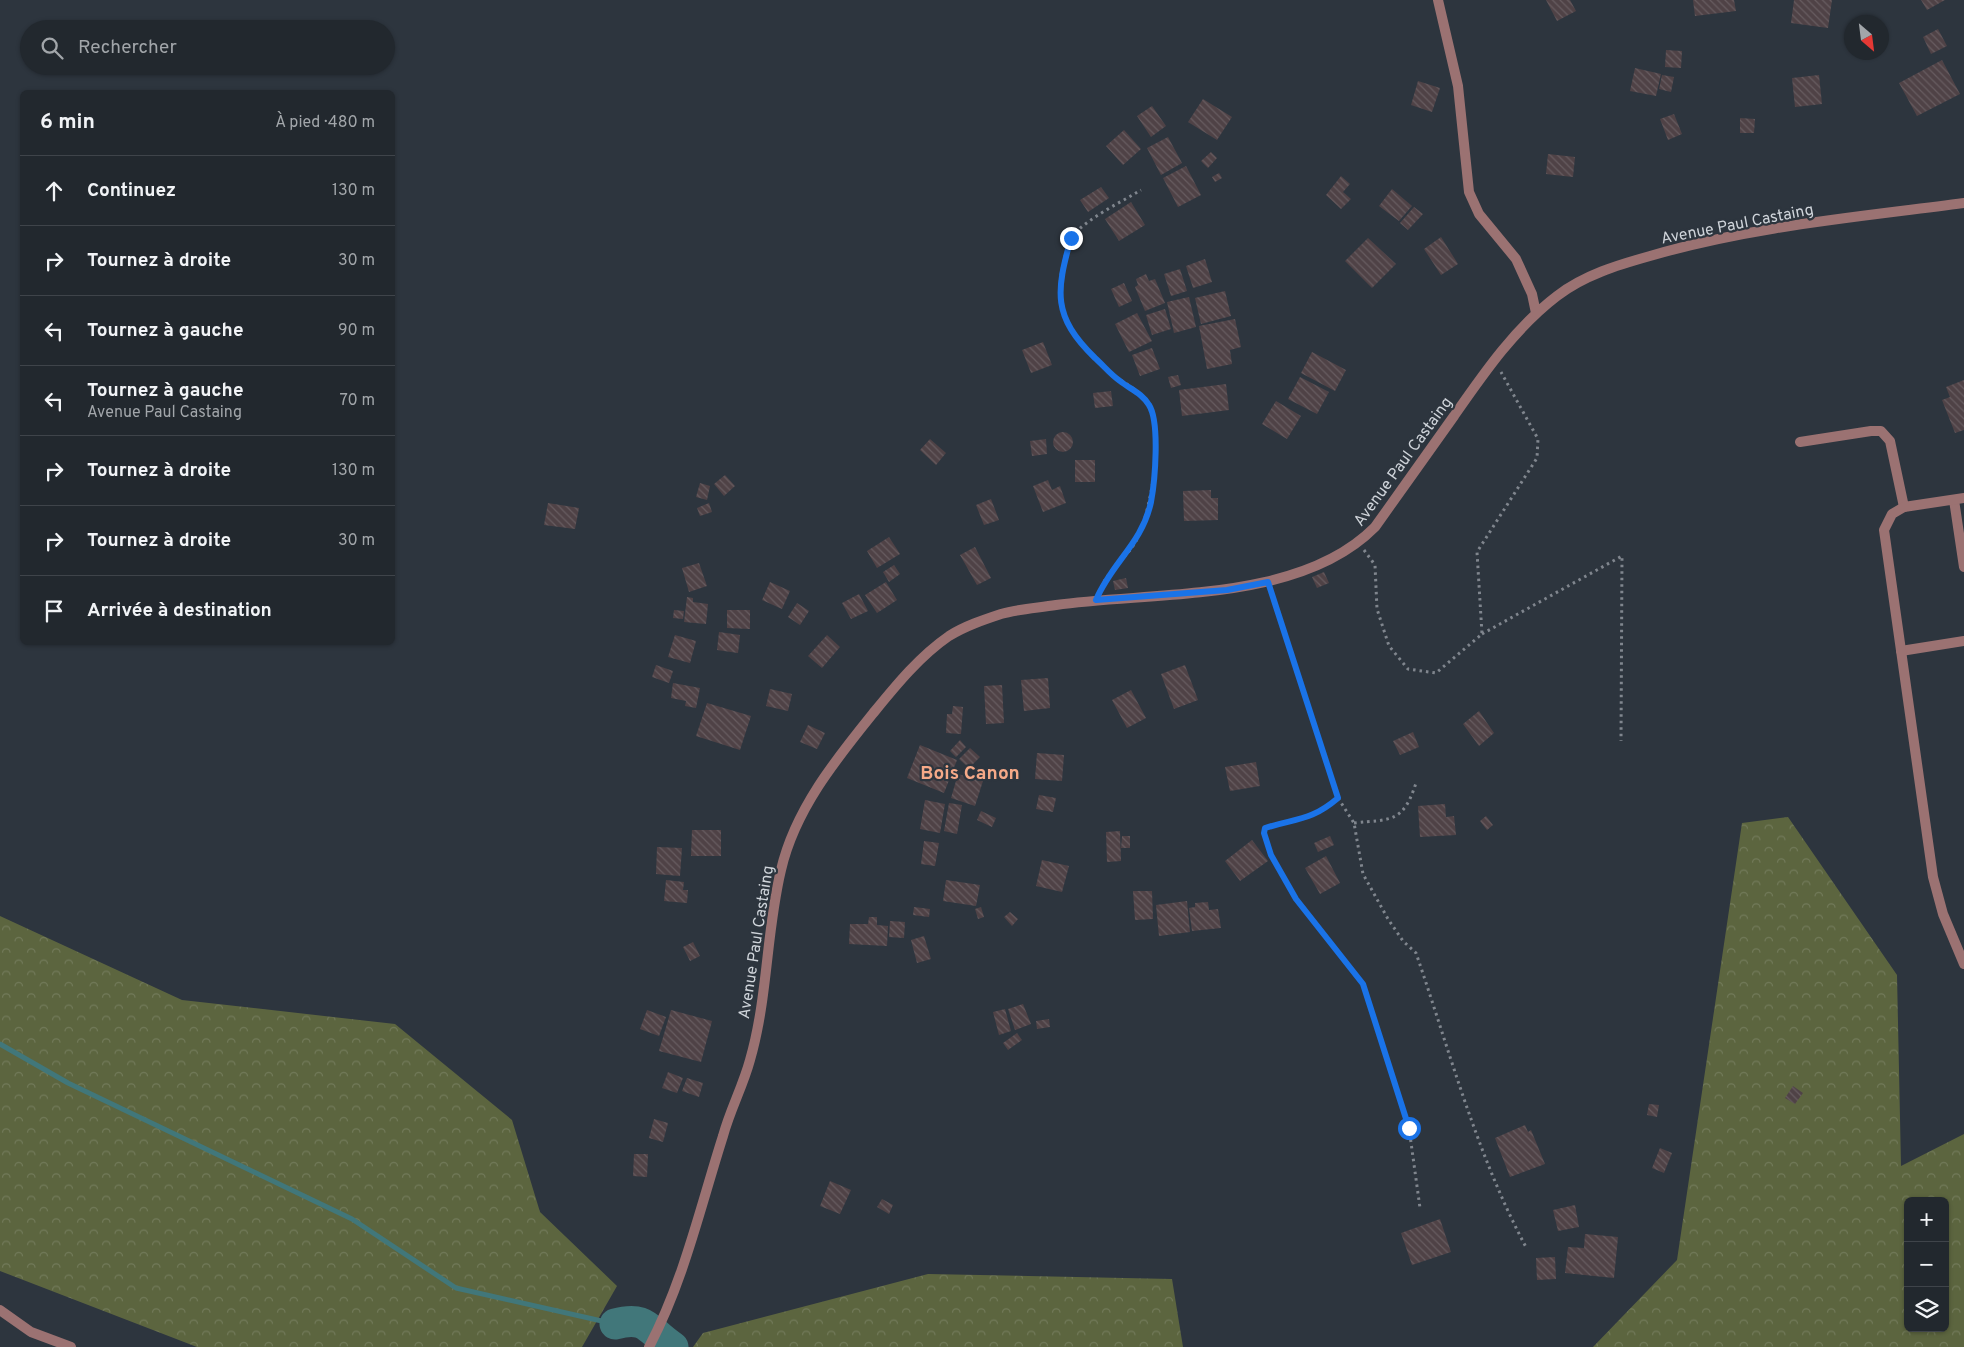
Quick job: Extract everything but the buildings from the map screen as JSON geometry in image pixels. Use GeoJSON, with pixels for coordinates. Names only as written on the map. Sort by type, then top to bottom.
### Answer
{"type":"FeatureCollection","features":[{"type":"Feature","properties":{"kind":"street"},"geometry":{"type":"LineString","coordinates":[[1438,0],[1458,86],[1469,192],[1479,214],[1516,259],[1532,294],[1536,313]]}},
{"type":"Feature","properties":{"kind":"street","name":"Avenue Paul Castaing"},"geometry":{"type":"LineString","coordinates":[[649,1346],[666,1314],[702,1210],[723,1134],[751,1059],[764,988],[781,868],[807,803],[840,754],[886,697],[908,672],[950,635],[968,626],[1013,611],[1096,600],[1227,590],[1268,582],[1336,558],[1359,544],[1375,527],[1494,360],[1536,313],[1558,295],[1586,278],[1667,251],[1705,242],[1804,225],[1964,203]]}},
{"type":"Feature","properties":{"kind":"street"},"geometry":{"type":"LineString","coordinates":[[1800,442],[1871,430],[1881,431],[1890,441],[1904,508]]}},
{"type":"Feature","properties":{"kind":"street"},"geometry":{"type":"LineString","coordinates":[[1964,567],[1959,499],[1904,508],[1892,514],[1884,530],[1932,877],[1942,914],[1964,964]]}},
{"type":"Feature","properties":{"kind":"street"},"geometry":{"type":"LineString","coordinates":[[1900,651],[1964,641]]}},
{"type":"Feature","properties":{"kind":"street"},"geometry":{"type":"LineString","coordinates":[[0,1310],[30,1332],[70,1347]]}},
{"type":"Feature","properties":{"kind":"path"},"geometry":{"type":"LineString","coordinates":[[1096,600],[1104,581],[1116,563],[1135,543],[1143,525],[1151,503],[1156,439],[1150,406],[1136,390],[1120,381],[1080,342],[1064,318],[1059,293],[1062,270],[1071,238],[1092,219],[1141,190]]}},
{"type":"Feature","properties":{"kind":"path"},"geometry":{"type":"LineString","coordinates":[[1482,634],[1477,552],[1537,458],[1538,439],[1494,360]]}},
{"type":"Feature","properties":{"kind":"path"},"geometry":{"type":"LineString","coordinates":[[1359,544],[1375,565],[1377,609],[1389,646],[1408,669],[1436,672],[1482,634],[1622,556],[1621,742]]}},
{"type":"Feature","properties":{"kind":"path"},"geometry":{"type":"LineString","coordinates":[[1268,582],[1338,798],[1354,823],[1363,874],[1388,919],[1403,941],[1416,953],[1483,1152],[1506,1209],[1527,1249]]}},
{"type":"Feature","properties":{"kind":"path"},"geometry":{"type":"LineString","coordinates":[[1354,823],[1394,819],[1409,804],[1416,783]]}},
{"type":"Feature","properties":{"kind":"path"},"geometry":{"type":"LineString","coordinates":[[1338,798],[1323,811],[1303,820],[1265,828],[1264,833],[1271,855],[1296,899],[1363,984],[1409,1128],[1420,1208]]}},
{"type":"Feature","properties":{"kind":"green space"},"geometry":{"type":"Polygon","coordinates":[[[1788,817],[1897,975],[1901,1166],[1964,1134],[1964,1347],[1593,1347],[1677,1260],[1742,823],[1788,817]]]}},
{"type":"Feature","properties":{"kind":"green space"},"geometry":{"type":"Polygon","coordinates":[[[0,916],[182,1000],[395,1024],[512,1120],[540,1212],[617,1286],[582,1347],[197,1347],[0,1271],[0,916]]]}},
{"type":"Feature","properties":{"kind":"green space"},"geometry":{"type":"Polygon","coordinates":[[[928,1274],[1172,1279],[1183,1347],[693,1347],[703,1333],[928,1274]]]}},
{"type":"Feature","properties":{"kind":"waterway"},"geometry":{"type":"LineString","coordinates":[[0,1044],[68,1083],[352,1219],[456,1288],[615,1324]]}},
{"type":"Feature","properties":{"kind":"waterway"},"geometry":{"type":"LineString","coordinates":[[615,1324],[626,1322],[641,1323],[673,1347]]}},
{"type":"Feature","properties":{"kind":"district","name":"Bois Canon"},"geometry":{"type":"Point","coordinates":[970,772]}},
{"type":"Feature","properties":{"kind":"route"},"geometry":{"type":"LineString","coordinates":[[1071,238],[1062,270],[1059,293],[1064,318],[1080,342],[1120,381],[1136,390],[1150,406],[1156,439],[1151,503],[1143,525],[1135,543],[1116,563],[1104,581],[1096,600],[1227,590],[1268,582],[1338,798],[1323,811],[1303,820],[1265,828],[1264,833],[1271,855],[1296,899],[1363,984],[1409,1128]]}}]}
